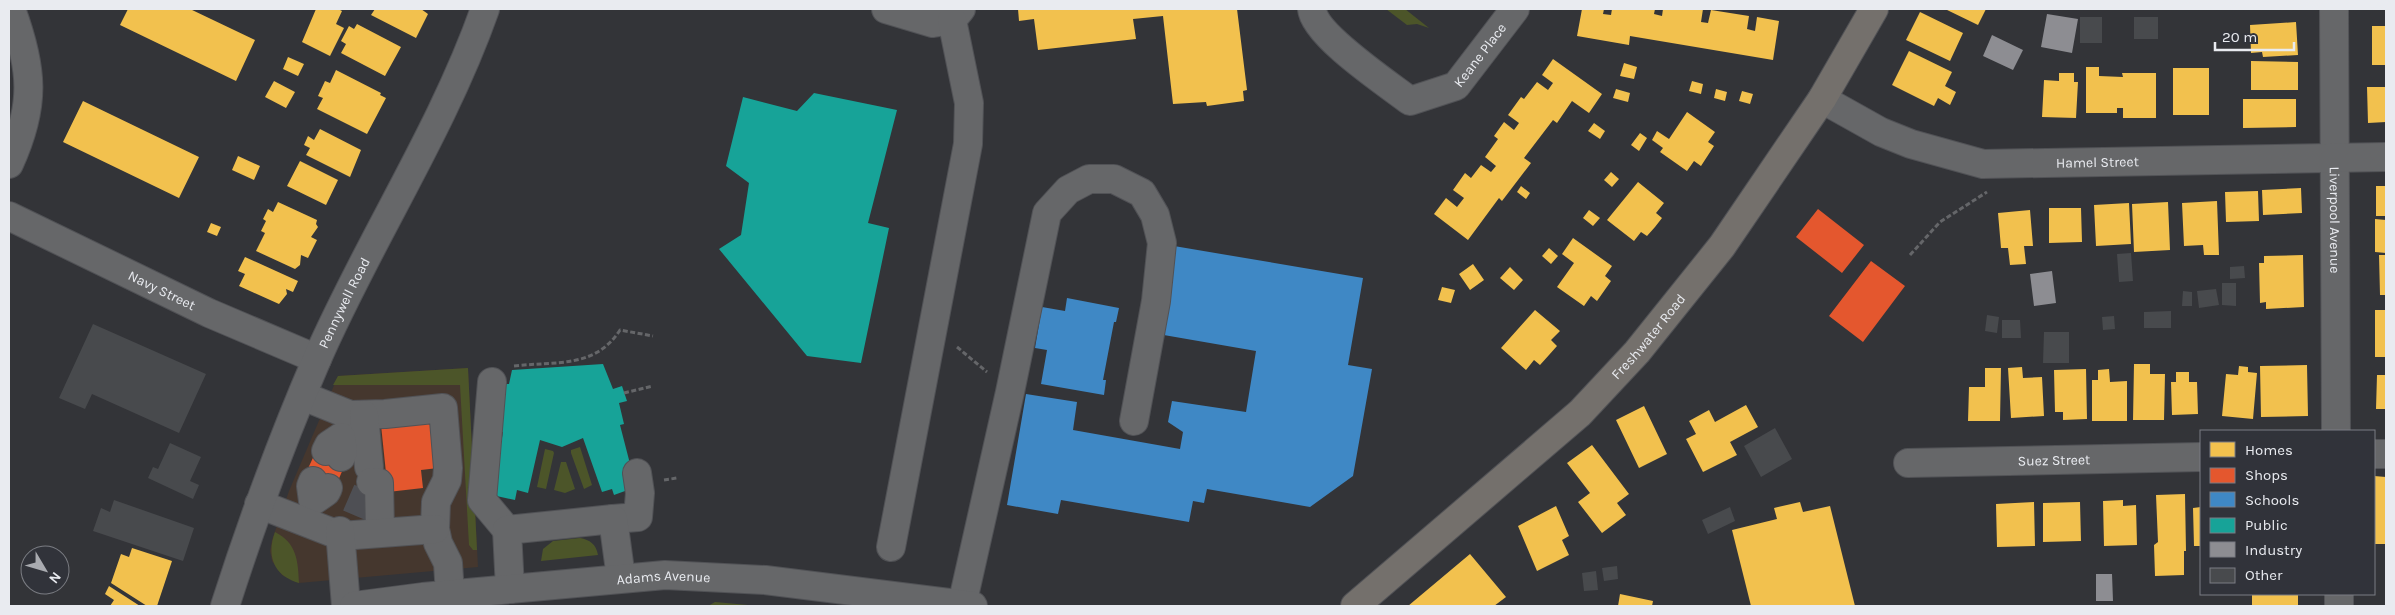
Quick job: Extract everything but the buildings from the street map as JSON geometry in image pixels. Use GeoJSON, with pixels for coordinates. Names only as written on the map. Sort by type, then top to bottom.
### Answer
{"type":"FeatureCollection","features":[{"type":"Feature","properties":{"kind":"main road","name":"Freshwater Road"},"geometry":{"type":"LineString","coordinates":[[1361,603],[1562,429],[1616,376],[1659,326],[1722,246],[1822,99],[1873,9]]}},
{"type":"Feature","properties":{"kind":"street"},"geometry":{"type":"LineString","coordinates":[[9,164],[17,146],[28,103],[29,66],[11,9]]}},
{"type":"Feature","properties":{"kind":"street","name":"Pennywell Road"},"geometry":{"type":"LineString","coordinates":[[224,606],[259,504],[317,359],[449,96],[485,9]]}},
{"type":"Feature","properties":{"kind":"street"},"geometry":{"type":"LineString","coordinates":[[886,9],[933,23],[956,14],[970,103],[968,144],[891,547]]}},
{"type":"Feature","properties":{"kind":"street","name":"Keane Place"},"geometry":{"type":"LineString","coordinates":[[1312,9],[1312,15],[1332,40],[1410,101],[1456,86],[1515,9]]}},
{"type":"Feature","properties":{"kind":"street","name":"Liverpool Avenue"},"geometry":{"type":"LineString","coordinates":[[2334,9],[2336,430]]}},
{"type":"Feature","properties":{"kind":"street","name":"Hamel Street"},"geometry":{"type":"LineString","coordinates":[[1822,99],[1881,132],[1945,155],[1983,164],[2028,165],[2386,157]]}},
{"type":"Feature","properties":{"kind":"street"},"geometry":{"type":"LineString","coordinates":[[968,606],[1047,213],[1068,190],[1089,179],[1114,179],[1142,193],[1155,214],[1162,243],[1156,301],[1134,422]]}},
{"type":"Feature","properties":{"kind":"street","name":"Navy Street"},"geometry":{"type":"LineString","coordinates":[[9,216],[209,313],[317,359]]}},
{"type":"Feature","properties":{"kind":"street"},"geometry":{"type":"LineString","coordinates":[[492,382],[482,500],[507,530],[510,589]]}},
{"type":"Feature","properties":{"kind":"street"},"geometry":{"type":"LineString","coordinates":[[302,396],[379,483],[380,532]]}},
{"type":"Feature","properties":{"kind":"street"},"geometry":{"type":"LineString","coordinates":[[354,454],[443,408],[448,468],[447,480],[436,502],[436,529],[438,544],[448,563],[450,595]]}},
{"type":"Feature","properties":{"kind":"street","name":"Suez Street"},"geometry":{"type":"LineString","coordinates":[[1908,462],[2200,457]]}},
{"type":"Feature","properties":{"kind":"street"},"geometry":{"type":"LineString","coordinates":[[507,530],[638,517],[640,493],[637,473]]}},
{"type":"Feature","properties":{"kind":"street"},"geometry":{"type":"LineString","coordinates":[[259,504],[330,511],[380,532],[436,529]]}},
{"type":"Feature","properties":{"kind":"street"},"geometry":{"type":"LineString","coordinates":[[330,511],[346,606]]}},
{"type":"Feature","properties":{"kind":"street"},"geometry":{"type":"LineString","coordinates":[[613,519],[620,578]]}},
{"type":"Feature","properties":{"kind":"street","name":"Adams Avenue"},"geometry":{"type":"LineString","coordinates":[[354,606],[665,575],[717,576],[968,606]]}},
{"type":"Feature","properties":{"kind":"path"},"geometry":{"type":"LineString","coordinates":[[1910,255],[1940,222],[1971,201],[1995,188]]}},
{"type":"Feature","properties":{"kind":"path"},"geometry":{"type":"LineString","coordinates":[[933,327],[1010,392]]}},
{"type":"Feature","properties":{"kind":"path"},"geometry":{"type":"LineString","coordinates":[[492,382],[496,369],[591,357],[609,343],[620,330],[653,336]]}},
{"type":"Feature","properties":{"kind":"path"},"geometry":{"type":"LineString","coordinates":[[624,394],[654,386]]}},
{"type":"Feature","properties":{"kind":"shaded area"},"geometry":{"type":"Polygon","coordinates":[[[468,368],[478,567],[299,583],[282,575],[272,561],[270,551],[272,540],[289,491],[338,376],[468,368]]]}},
{"type":"Feature","properties":{"kind":"green space"},"geometry":{"type":"Polygon","coordinates":[[[1386,9],[1405,9],[1429,28],[1417,24],[1407,25],[1386,9]]]}},
{"type":"Feature","properties":{"kind":"green space"},"geometry":{"type":"Polygon","coordinates":[[[468,368],[477,550],[473,550],[469,545],[460,385],[333,385],[338,376],[468,368]]]}},
{"type":"Feature","properties":{"kind":"green space"},"geometry":{"type":"Polygon","coordinates":[[[580,447],[592,485],[584,489],[571,453],[571,450],[580,447]]]}},
{"type":"Feature","properties":{"kind":"green space"},"geometry":{"type":"Polygon","coordinates":[[[545,449],[554,453],[546,489],[537,487],[545,449]]]}},
{"type":"Feature","properties":{"kind":"green space"},"geometry":{"type":"Polygon","coordinates":[[[561,462],[566,462],[575,489],[565,493],[554,490],[561,462]]]}},
{"type":"Feature","properties":{"kind":"green space"},"geometry":{"type":"Polygon","coordinates":[[[275,532],[288,542],[295,553],[299,583],[283,575],[274,564],[271,549],[275,532]]]}},
{"type":"Feature","properties":{"kind":"green space"},"geometry":{"type":"Polygon","coordinates":[[[580,538],[592,543],[598,555],[541,561],[543,549],[553,541],[580,538]]]}},
{"type":"Feature","properties":{"kind":"green space"},"geometry":{"type":"Polygon","coordinates":[[[715,602],[759,606],[708,606],[715,602]]]}},
{"type":"Feature","properties":{"kind":"tunnel"},"geometry":{"type":"LineString","coordinates":[[356,516],[369,486]]}}]}
